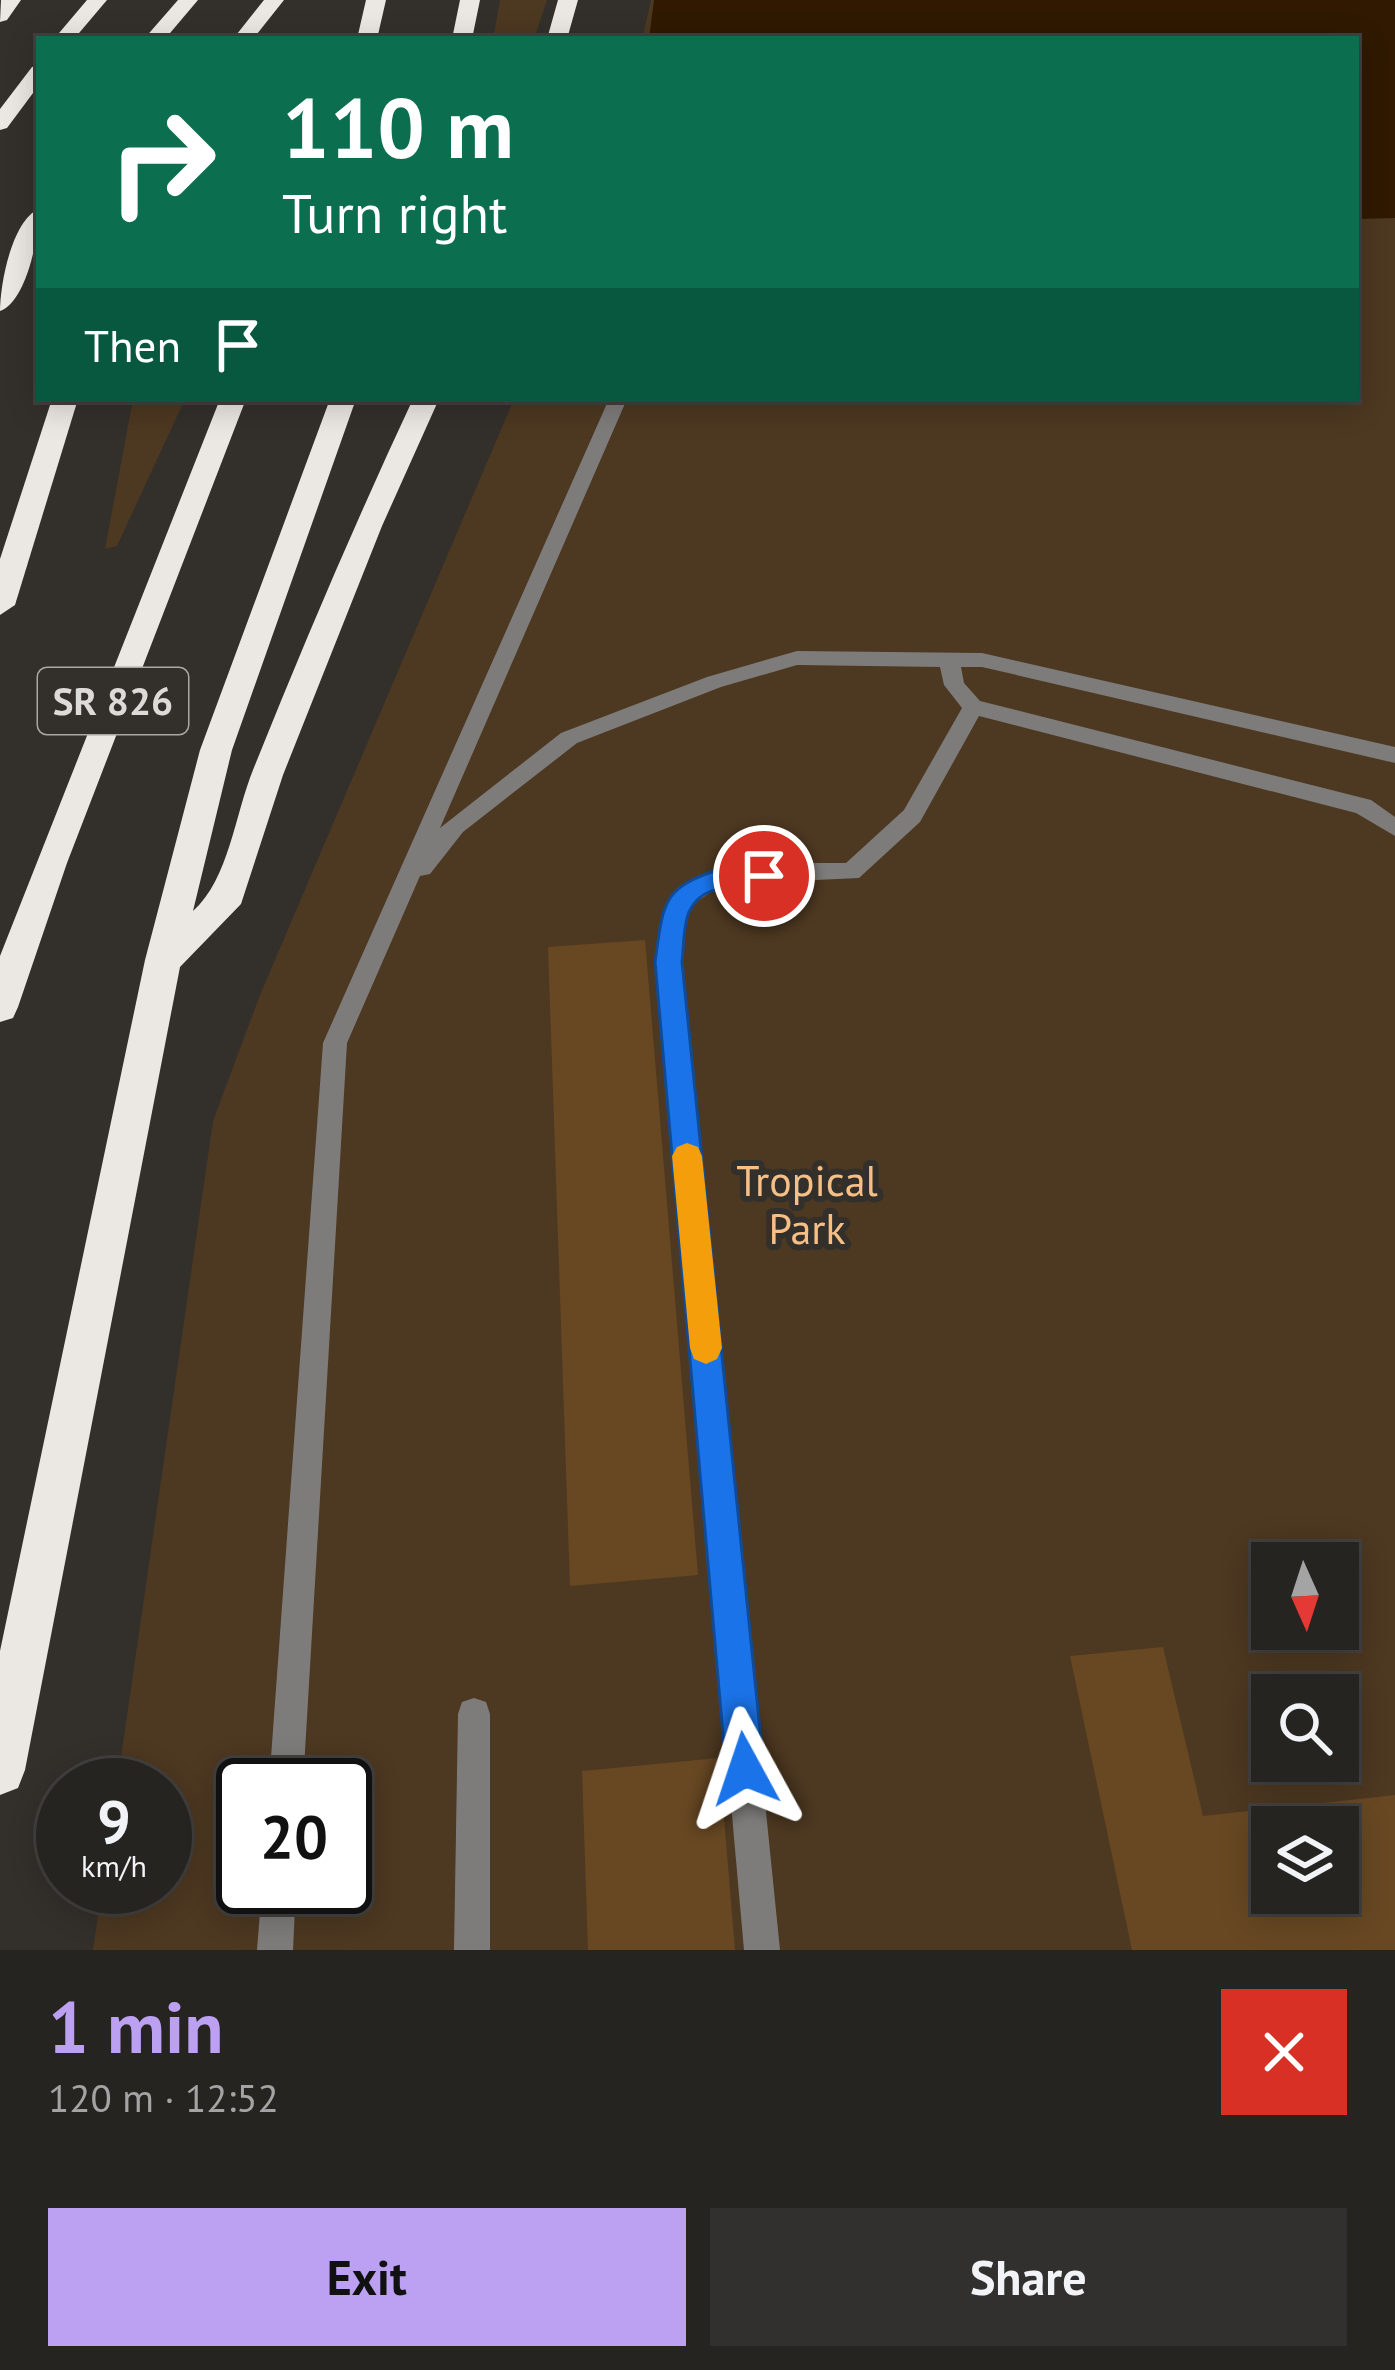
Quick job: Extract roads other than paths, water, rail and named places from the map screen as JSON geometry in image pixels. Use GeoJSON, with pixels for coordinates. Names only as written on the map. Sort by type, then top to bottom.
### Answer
{"type":"FeatureCollection","features":[{"type":"Feature","properties":{"kind":"highway"},"geometry":{"type":"LineString","coordinates":[[0,16],[11,0]]}},
{"type":"Feature","properties":{"kind":"highway"},"geometry":{"type":"LineString","coordinates":[[67,36],[97,0]]}},
{"type":"Feature","properties":{"kind":"highway"},"geometry":{"type":"LineString","coordinates":[[157,36],[188,0]]}},
{"type":"Feature","properties":{"kind":"highway"},"geometry":{"type":"LineString","coordinates":[[245,36],[274,0]]}},
{"type":"Feature","properties":{"kind":"highway"},"geometry":{"type":"LineString","coordinates":[[369,36],[376,0]]}},
{"type":"Feature","properties":{"kind":"highway"},"geometry":{"type":"LineString","coordinates":[[464,36],[470,0]]}},
{"type":"Feature","properties":{"kind":"highway"},"geometry":{"type":"LineString","coordinates":[[558,36],[568,0]]}},
{"type":"Feature","properties":{"kind":"highway"},"geometry":{"type":"LineString","coordinates":[[0,124],[36,75]]}},
{"type":"Feature","properties":{"kind":"highway"},"geometry":{"type":"LineString","coordinates":[[0,304],[36,223]]}},
{"type":"Feature","properties":{"kind":"highway"},"geometry":{"type":"LineString","coordinates":[[0,605],[64,402]]}},
{"type":"Feature","properties":{"kind":"highway","name":"SR 826"},"geometry":{"type":"LineString","coordinates":[[0,1006],[58,842],[232,402]]}},
{"type":"Feature","properties":{"kind":"highway"},"geometry":{"type":"LineString","coordinates":[[0,1770],[163,960],[216,750],[342,402]]}},
{"type":"Feature","properties":{"kind":"highway"},"geometry":{"type":"LineString","coordinates":[[163,960],[224,904],[267,775],[368,526],[425,402]]}},
{"type":"Feature","properties":{"kind":"lane"},"geometry":{"type":"LineString","coordinates":[[288,1758],[335,1043],[617,402]]}},
{"type":"Feature","properties":{"kind":"lane"},"geometry":{"type":"LineString","coordinates":[[400,895],[455,826],[568,738],[714,682],[796,658],[982,660],[1395,755]]}},
{"type":"Feature","properties":{"kind":"lane"},"geometry":{"type":"LineString","coordinates":[[949,659],[954,685],[973,707],[1363,806],[1395,828]]}},
{"type":"Feature","properties":{"kind":"lane"},"geometry":{"type":"LineString","coordinates":[[762,1950],[668,962],[675,911],[691,889],[729,876],[851,872],[912,816],[973,707]]}},
{"type":"Feature","properties":{"kind":"lane"},"geometry":{"type":"LineString","coordinates":[[472,1950],[474,1714]]}},
{"type":"Feature","properties":{"kind":"lane"},"geometry":{"type":"LineString","coordinates":[[275,1950],[278,1914]]}},
{"type":"Feature","properties":{"kind":"park label","name":"Tropical Park"},"geometry":{"type":"Point","coordinates":[807,1205]}}]}
